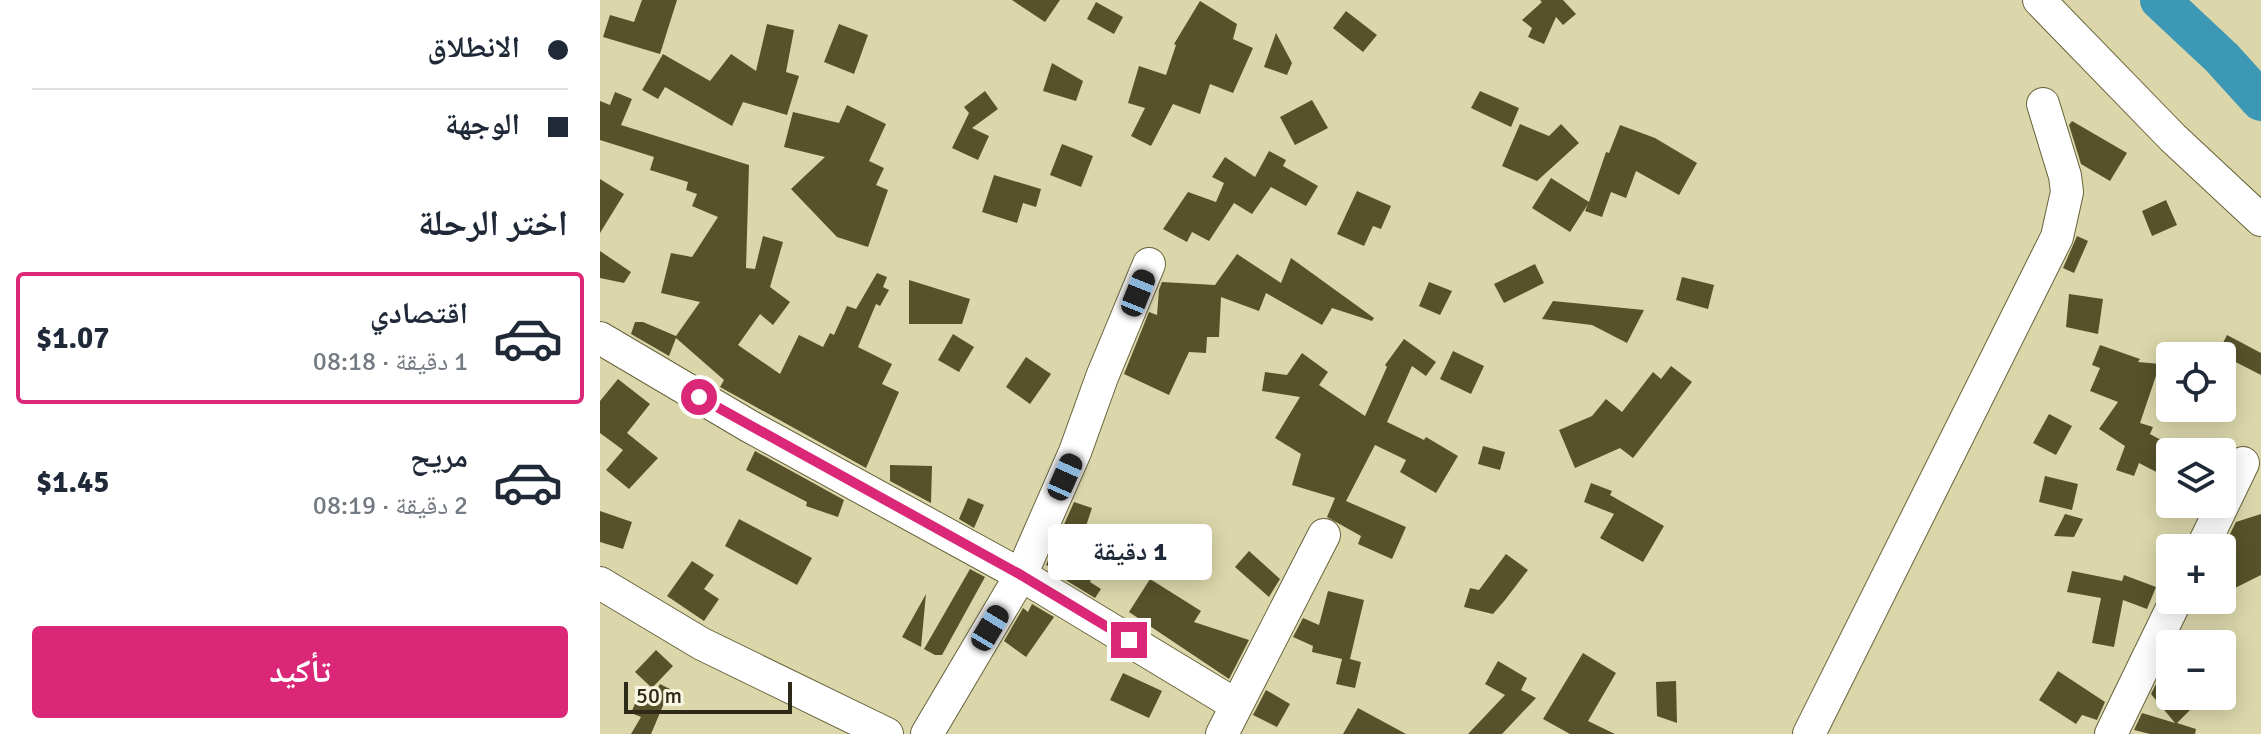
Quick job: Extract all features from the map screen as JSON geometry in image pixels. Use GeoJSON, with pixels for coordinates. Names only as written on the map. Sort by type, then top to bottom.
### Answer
{"type":"FeatureCollection","features":[{"type":"Feature","properties":{"kind":"street"},"geometry":{"type":"LineString","coordinates":[[2039,0],[2173,138],[2261,220]]}},
{"type":"Feature","properties":{"kind":"street"},"geometry":{"type":"LineString","coordinates":[[1809,734],[2057,237],[2067,192],[2043,104]]}},
{"type":"Feature","properties":{"kind":"street"},"geometry":{"type":"LineString","coordinates":[[927,734],[1021,575],[1075,452],[1149,264]]}},
{"type":"Feature","properties":{"kind":"street"},"geometry":{"type":"LineString","coordinates":[[600,338],[749,426],[1021,575],[1236,705]]}},
{"type":"Feature","properties":{"kind":"street"},"geometry":{"type":"LineString","coordinates":[[2209,534],[2243,463]]}},
{"type":"Feature","properties":{"kind":"street"},"geometry":{"type":"LineString","coordinates":[[1222,734],[1324,535]]}},
{"type":"Feature","properties":{"kind":"street"},"geometry":{"type":"LineString","coordinates":[[600,583],[702,644],[887,734]]}},
{"type":"Feature","properties":{"kind":"street"},"geometry":{"type":"LineString","coordinates":[[2111,734],[2169,614]]}},
{"type":"Feature","properties":{"kind":"building"},"geometry":{"type":"Polygon","coordinates":[[[642,0],[677,0],[660,54],[603,37],[610,15],[634,22],[642,0]]]}},
{"type":"Feature","properties":{"kind":"building"},"geometry":{"type":"Polygon","coordinates":[[[1012,0],[1060,0],[1045,22],[1012,0]]]}},
{"type":"Feature","properties":{"kind":"building"},"geometry":{"type":"Polygon","coordinates":[[[1540,0],[1563,0],[1576,14],[1563,25],[1556,17],[1544,44],[1528,37],[1532,28],[1522,20],[1542,2],[1540,0]]]}},
{"type":"Feature","properties":{"kind":"building"},"geometry":{"type":"Polygon","coordinates":[[[1200,1],[1237,24],[1233,39],[1253,48],[1233,93],[1210,84],[1200,114],[1173,104],[1151,146],[1131,136],[1145,108],[1128,103],[1139,66],[1166,75],[1174,44],[1200,1]]]}},
{"type":"Feature","properties":{"kind":"building"},"geometry":{"type":"Polygon","coordinates":[[[1096,2],[1123,17],[1114,34],[1087,19],[1096,2]]]}},
{"type":"Feature","properties":{"kind":"building"},"geometry":{"type":"Polygon","coordinates":[[[1346,11],[1377,35],[1363,52],[1333,28],[1346,11]]]}},
{"type":"Feature","properties":{"kind":"building"},"geometry":{"type":"Polygon","coordinates":[[[767,24],[794,30],[786,72],[799,76],[787,115],[743,102],[732,126],[665,87],[658,99],[642,90],[663,54],[710,81],[731,54],[756,71],[767,24]]]}},
{"type":"Feature","properties":{"kind":"building"},"geometry":{"type":"Polygon","coordinates":[[[839,24],[868,35],[854,74],[824,62],[839,24]]]}},
{"type":"Feature","properties":{"kind":"building"},"geometry":{"type":"Polygon","coordinates":[[[1276,33],[1292,63],[1287,75],[1264,67],[1276,33]]]}},
{"type":"Feature","properties":{"kind":"building"},"geometry":{"type":"Polygon","coordinates":[[[1052,63],[1083,81],[1076,101],[1043,91],[1052,63]]]}},
{"type":"Feature","properties":{"kind":"building"},"geometry":{"type":"Polygon","coordinates":[[[985,91],[998,109],[972,128],[989,136],[978,160],[952,148],[969,113],[964,107],[985,91]]]}},
{"type":"Feature","properties":{"kind":"building"},"geometry":{"type":"Polygon","coordinates":[[[1480,91],[1519,108],[1511,127],[1471,108],[1480,91]]]}},
{"type":"Feature","properties":{"kind":"building"},"geometry":{"type":"Polygon","coordinates":[[[615,92],[632,99],[621,125],[749,165],[746,268],[755,269],[763,236],[783,242],[770,287],[790,302],[773,325],[760,314],[738,345],[780,374],[799,335],[823,347],[830,333],[834,335],[847,306],[856,309],[877,273],[887,277],[883,287],[889,290],[880,306],[876,304],[858,347],[892,364],[882,384],[899,392],[866,468],[720,387],[724,380],[676,338],[669,356],[631,334],[635,322],[643,322],[676,336],[700,302],[661,293],[671,253],[692,257],[718,217],[692,206],[697,194],[686,190],[688,182],[650,170],[654,157],[600,140],[600,101],[610,105],[615,92]]]}},
{"type":"Feature","properties":{"kind":"building"},"geometry":{"type":"Polygon","coordinates":[[[1312,100],[1328,128],[1295,145],[1280,117],[1312,100]]]}},
{"type":"Feature","properties":{"kind":"building"},"geometry":{"type":"Polygon","coordinates":[[[847,105],[886,124],[869,161],[884,168],[876,185],[888,190],[868,247],[837,237],[791,189],[825,157],[784,147],[793,112],[839,123],[847,105]]]}},
{"type":"Feature","properties":{"kind":"building"},"geometry":{"type":"Polygon","coordinates":[[[2072,121],[2127,153],[2110,181],[2081,164],[2069,125],[2072,121]]]}},
{"type":"Feature","properties":{"kind":"building"},"geometry":{"type":"Polygon","coordinates":[[[1520,124],[1549,136],[1561,124],[1579,143],[1537,181],[1502,166],[1520,124]]]}},
{"type":"Feature","properties":{"kind":"building"},"geometry":{"type":"Polygon","coordinates":[[[1620,125],[1655,138],[1697,163],[1679,195],[1636,171],[1626,198],[1611,192],[1602,217],[1585,211],[1588,204],[1570,232],[1532,208],[1551,178],[1589,202],[1606,152],[1609,153],[1620,125]]]}},
{"type":"Feature","properties":{"kind":"building"},"geometry":{"type":"Polygon","coordinates":[[[1062,144],[1093,156],[1081,187],[1050,175],[1062,144]]]}},
{"type":"Feature","properties":{"kind":"building"},"geometry":{"type":"Polygon","coordinates":[[[1269,151],[1286,160],[1283,166],[1318,186],[1306,206],[1271,187],[1252,214],[1234,203],[1209,241],[1192,232],[1187,242],[1163,229],[1188,192],[1216,202],[1224,183],[1212,177],[1225,157],[1255,177],[1269,151]]]}},
{"type":"Feature","properties":{"kind":"building"},"geometry":{"type":"Polygon","coordinates":[[[994,175],[1041,189],[1036,207],[1023,203],[1017,223],[982,212],[994,175]]]}},
{"type":"Feature","properties":{"kind":"building"},"geometry":{"type":"Polygon","coordinates":[[[600,179],[624,194],[600,233],[600,179]]]}},
{"type":"Feature","properties":{"kind":"building"},"geometry":{"type":"Polygon","coordinates":[[[1357,191],[1391,206],[1381,229],[1373,226],[1364,246],[1337,234],[1357,191]]]}},
{"type":"Feature","properties":{"kind":"building"},"geometry":{"type":"Polygon","coordinates":[[[2166,200],[2177,225],[2152,236],[2142,211],[2166,200]]]}},
{"type":"Feature","properties":{"kind":"building"},"geometry":{"type":"Polygon","coordinates":[[[2077,236],[2088,241],[2074,273],[2063,268],[2077,236]]]}},
{"type":"Feature","properties":{"kind":"building"},"geometry":{"type":"Polygon","coordinates":[[[600,251],[631,272],[624,283],[600,278],[600,251]]]}},
{"type":"Feature","properties":{"kind":"building"},"geometry":{"type":"Polygon","coordinates":[[[1237,254],[1281,283],[1291,258],[1374,318],[1372,321],[1332,308],[1322,325],[1266,293],[1259,311],[1221,297],[1219,337],[1207,337],[1206,353],[1189,352],[1169,395],[1124,374],[1149,312],[1157,315],[1162,282],[1215,285],[1237,254]]]}},
{"type":"Feature","properties":{"kind":"building"},"geometry":{"type":"Polygon","coordinates":[[[1535,264],[1544,283],[1504,303],[1494,284],[1535,264]]]}},
{"type":"Feature","properties":{"kind":"building"},"geometry":{"type":"Polygon","coordinates":[[[1682,277],[1714,285],[1708,309],[1676,300],[1682,277]]]}},
{"type":"Feature","properties":{"kind":"building"},"geometry":{"type":"Polygon","coordinates":[[[909,280],[970,299],[962,324],[909,324],[909,280]]]}},
{"type":"Feature","properties":{"kind":"building"},"geometry":{"type":"Polygon","coordinates":[[[1429,282],[1452,291],[1440,315],[1419,306],[1429,282]]]}},
{"type":"Feature","properties":{"kind":"building"},"geometry":{"type":"Polygon","coordinates":[[[2069,294],[2103,299],[2098,334],[2066,327],[2069,294]]]}},
{"type":"Feature","properties":{"kind":"building"},"geometry":{"type":"Polygon","coordinates":[[[1553,301],[1644,310],[1627,343],[1592,325],[1542,319],[1553,301]]]}},
{"type":"Feature","properties":{"kind":"building"},"geometry":{"type":"Polygon","coordinates":[[[953,334],[974,347],[959,372],[938,360],[953,334]]]}},
{"type":"Feature","properties":{"kind":"building"},"geometry":{"type":"Polygon","coordinates":[[[2227,335],[2261,353],[2261,375],[2236,362],[2236,342],[2224,342],[2227,335]]]}},
{"type":"Feature","properties":{"kind":"building"},"geometry":{"type":"Polygon","coordinates":[[[1404,339],[1436,362],[1426,376],[1412,366],[1387,422],[1424,440],[1426,437],[1458,456],[1436,493],[1400,472],[1406,460],[1375,445],[1346,501],[1406,527],[1392,559],[1358,544],[1361,536],[1327,517],[1335,498],[1292,485],[1301,454],[1275,438],[1300,397],[1262,391],[1265,372],[1287,375],[1302,353],[1328,372],[1319,385],[1365,416],[1387,367],[1385,365],[1404,339]]]}},
{"type":"Feature","properties":{"kind":"building"},"geometry":{"type":"Polygon","coordinates":[[[2100,345],[2140,359],[2138,362],[2156,364],[2156,376],[2140,423],[2153,427],[2150,434],[2157,438],[2156,472],[2139,463],[2134,476],[2116,470],[2125,446],[2099,429],[2118,402],[2090,391],[2100,368],[2092,365],[2100,345]]]}},
{"type":"Feature","properties":{"kind":"building"},"geometry":{"type":"Polygon","coordinates":[[[1453,351],[1484,366],[1471,394],[1440,379],[1453,351]]]}},
{"type":"Feature","properties":{"kind":"building"},"geometry":{"type":"Polygon","coordinates":[[[1026,357],[1051,374],[1030,404],[1006,387],[1026,357]]]}},
{"type":"Feature","properties":{"kind":"building"},"geometry":{"type":"Polygon","coordinates":[[[1671,366],[1692,382],[1633,458],[1620,448],[1575,468],[1559,430],[1592,416],[1606,399],[1622,412],[1653,372],[1661,379],[1671,366]]]}},
{"type":"Feature","properties":{"kind":"building"},"geometry":{"type":"Polygon","coordinates":[[[618,379],[650,404],[627,433],[658,458],[629,489],[606,470],[623,450],[600,433],[600,401],[618,379]]]}},
{"type":"Feature","properties":{"kind":"building"},"geometry":{"type":"Polygon","coordinates":[[[2049,414],[2072,426],[2056,455],[2033,443],[2049,414]]]}},
{"type":"Feature","properties":{"kind":"building"},"geometry":{"type":"Polygon","coordinates":[[[1483,446],[1505,452],[1500,470],[1478,464],[1483,446]]]}},
{"type":"Feature","properties":{"kind":"building"},"geometry":{"type":"Polygon","coordinates":[[[755,451],[844,500],[838,517],[806,506],[807,502],[746,470],[755,451]]]}},
{"type":"Feature","properties":{"kind":"building"},"geometry":{"type":"Polygon","coordinates":[[[890,465],[932,466],[931,503],[890,481],[890,465]]]}},
{"type":"Feature","properties":{"kind":"building"},"geometry":{"type":"Polygon","coordinates":[[[2045,476],[2078,484],[2072,510],[2039,502],[2045,476]]]}},
{"type":"Feature","properties":{"kind":"building"},"geometry":{"type":"Polygon","coordinates":[[[1591,483],[1612,491],[1610,495],[1664,526],[1643,562],[1600,538],[1614,514],[1584,502],[1591,483]]]}},
{"type":"Feature","properties":{"kind":"building"},"geometry":{"type":"Polygon","coordinates":[[[968,498],[984,505],[974,528],[959,519],[968,498]]]}},
{"type":"Feature","properties":{"kind":"building"},"geometry":{"type":"Polygon","coordinates":[[[1074,502],[1092,508],[1079,547],[1101,556],[1090,582],[1101,589],[1095,598],[1049,570],[1051,567],[1046,565],[1074,502]]]}},
{"type":"Feature","properties":{"kind":"building"},"geometry":{"type":"Polygon","coordinates":[[[600,511],[632,522],[623,549],[600,542],[600,511]]]}},
{"type":"Feature","properties":{"kind":"building"},"geometry":{"type":"Polygon","coordinates":[[[2065,514],[2083,519],[2074,537],[2054,536],[2065,514]]]}},
{"type":"Feature","properties":{"kind":"building"},"geometry":{"type":"Polygon","coordinates":[[[2261,514],[2261,575],[2236,588],[2236,534],[2230,534],[2236,522],[2261,514]]]}},
{"type":"Feature","properties":{"kind":"building"},"geometry":{"type":"Polygon","coordinates":[[[739,519],[812,558],[797,585],[725,546],[739,519]]]}},
{"type":"Feature","properties":{"kind":"building"},"geometry":{"type":"Polygon","coordinates":[[[1249,551],[1280,579],[1269,597],[1235,567],[1249,551]]]}},
{"type":"Feature","properties":{"kind":"building"},"geometry":{"type":"Polygon","coordinates":[[[1506,554],[1528,570],[1505,600],[1493,614],[1464,607],[1470,588],[1479,590],[1506,554]]]}},
{"type":"Feature","properties":{"kind":"building"},"geometry":{"type":"Polygon","coordinates":[[[692,561],[714,575],[704,589],[719,599],[704,621],[667,596],[692,561]]]}},
{"type":"Feature","properties":{"kind":"building"},"geometry":{"type":"Polygon","coordinates":[[[970,569],[985,577],[942,655],[935,655],[924,649],[970,569]]]}},
{"type":"Feature","properties":{"kind":"building"},"geometry":{"type":"Polygon","coordinates":[[[2072,571],[2122,581],[2124,575],[2156,587],[2147,609],[2123,600],[2114,647],[2092,643],[2101,598],[2067,592],[2072,571]]]}},
{"type":"Feature","properties":{"kind":"building"},"geometry":{"type":"Polygon","coordinates":[[[1150,579],[1201,611],[1194,622],[1249,640],[1229,679],[1129,612],[1150,579]]]}},
{"type":"Feature","properties":{"kind":"building"},"geometry":{"type":"Polygon","coordinates":[[[1328,591],[1364,600],[1350,659],[1361,662],[1355,688],[1336,684],[1342,659],[1312,652],[1313,646],[1293,637],[1303,618],[1319,625],[1328,591]]]}},
{"type":"Feature","properties":{"kind":"building"},"geometry":{"type":"Polygon","coordinates":[[[926,594],[921,647],[902,637],[926,594]]]}},
{"type":"Feature","properties":{"kind":"building"},"geometry":{"type":"Polygon","coordinates":[[[1032,604],[1054,617],[1026,657],[1004,641],[1023,608],[1028,612],[1032,604]]]}},
{"type":"Feature","properties":{"kind":"building"},"geometry":{"type":"Polygon","coordinates":[[[656,650],[673,666],[652,688],[635,672],[656,650]]]}},
{"type":"Feature","properties":{"kind":"building"},"geometry":{"type":"Polygon","coordinates":[[[1583,653],[1616,673],[1588,721],[1615,734],[1570,734],[1543,719],[1583,653]]]}},
{"type":"Feature","properties":{"kind":"building"},"geometry":{"type":"Polygon","coordinates":[[[1498,661],[1527,678],[1521,690],[1536,698],[1502,734],[1468,734],[1505,695],[1485,684],[1498,661]]]}},
{"type":"Feature","properties":{"kind":"building"},"geometry":{"type":"Polygon","coordinates":[[[2058,671],[2105,702],[2097,720],[2082,715],[2076,724],[2039,700],[2058,671]]]}},
{"type":"Feature","properties":{"kind":"building"},"geometry":{"type":"Polygon","coordinates":[[[1123,673],[1162,691],[1149,718],[1110,700],[1123,673]]]}},
{"type":"Feature","properties":{"kind":"building"},"geometry":{"type":"Polygon","coordinates":[[[1676,681],[1677,723],[1657,716],[1656,682],[1676,681]]]}},
{"type":"Feature","properties":{"kind":"building"},"geometry":{"type":"Polygon","coordinates":[[[660,684],[670,689],[651,734],[631,734],[641,717],[631,713],[640,692],[653,697],[660,684]]]}},
{"type":"Feature","properties":{"kind":"building"},"geometry":{"type":"Polygon","coordinates":[[[2156,684],[2156,700],[2151,694],[2156,684]]]}},
{"type":"Feature","properties":{"kind":"building"},"geometry":{"type":"Polygon","coordinates":[[[1266,690],[1290,704],[1277,727],[1253,715],[1266,690]]]}},
{"type":"Feature","properties":{"kind":"building"},"geometry":{"type":"Polygon","coordinates":[[[1358,708],[1406,734],[1343,734],[1358,708]]]}},
{"type":"Feature","properties":{"kind":"building"},"geometry":{"type":"Polygon","coordinates":[[[2164,710],[2190,710],[2177,723],[2196,729],[2195,734],[2150,734],[2134,730],[2142,713],[2175,723],[2164,710]]]}},
{"type":"Feature","properties":{"kind":"waterway"},"geometry":{"type":"LineString","coordinates":[[2160,0],[2222,58],[2261,101]]}},
{"type":"Feature","properties":{"kind":"route"},"geometry":{"type":"LineString","coordinates":[[699,397],[1021,575],[1129,640]]}}]}
